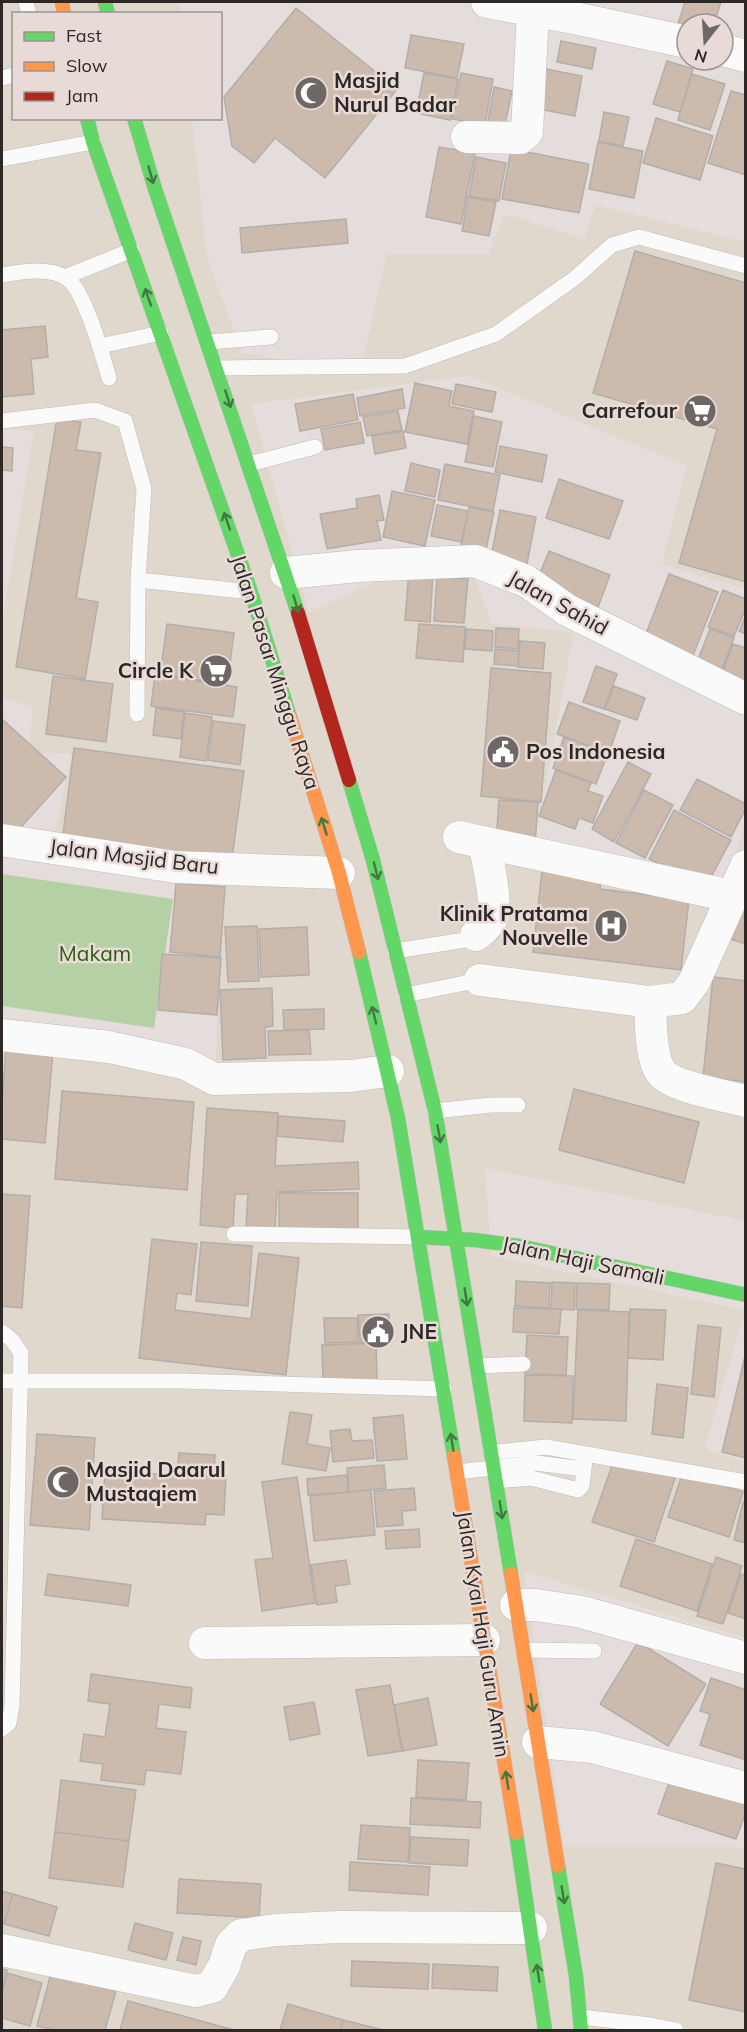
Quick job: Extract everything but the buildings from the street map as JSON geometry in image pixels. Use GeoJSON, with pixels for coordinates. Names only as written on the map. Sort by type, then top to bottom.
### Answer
{"type":"FeatureCollection","features":[{"type":"Feature","properties":{"kind":"main road","name":"Jalan Pasar Minggu Raya"},"geometry":{"type":"LineString","coordinates":[[88,120],[93,142],[251,592],[339,873],[388,1071],[419,1238]]}},
{"type":"Feature","properties":{"kind":"main road","name":"Jalan Pasar Minggu Raya"},"geometry":{"type":"LineString","coordinates":[[135,120],[154,189],[214,341],[217,368],[249,464],[300,572],[395,951],[413,994],[457,1239]]}},
{"type":"Feature","properties":{"kind":"main road","name":"Jalan Haji Samali"},"geometry":{"type":"LineString","coordinates":[[419,1238],[475,1240],[519,1246],[746,1295]]}},
{"type":"Feature","properties":{"kind":"main road","name":"Jalan Kyai Haji Guru Amin"},"geometry":{"type":"LineString","coordinates":[[419,1238],[531,1928],[545,2031]]}},
{"type":"Feature","properties":{"kind":"main road","name":"Jalan Kyai Haji Guru Amin"},"geometry":{"type":"LineString","coordinates":[[457,1239],[526,1605],[529,1650],[544,1742],[581,2024]]}},
{"type":"Feature","properties":{"kind":"street"},"geometry":{"type":"LineString","coordinates":[[487,2],[675,39]]}},
{"type":"Feature","properties":{"kind":"street"},"geometry":{"type":"LineString","coordinates":[[467,137],[520,138],[527,132],[533,11]]}},
{"type":"Feature","properties":{"kind":"street","name":"Jalan Sahid"},"geometry":{"type":"LineString","coordinates":[[300,572],[475,561],[526,581],[567,610],[746,699]]}},
{"type":"Feature","properties":{"kind":"street"},"geometry":{"type":"LineString","coordinates":[[470,938],[489,924],[494,916],[494,905],[472,839],[731,896]]}},
{"type":"Feature","properties":{"kind":"street","name":"Jalan Masjid Baru"},"geometry":{"type":"LineString","coordinates":[[2,840],[175,867],[339,873]]}},
{"type":"Feature","properties":{"kind":"street"},"geometry":{"type":"LineString","coordinates":[[474,981],[650,1002],[682,998],[694,982],[746,866]]}},
{"type":"Feature","properties":{"kind":"street"},"geometry":{"type":"LineString","coordinates":[[650,1002],[654,1057],[661,1073],[677,1083],[746,1101]]}},
{"type":"Feature","properties":{"kind":"street"},"geometry":{"type":"LineString","coordinates":[[2,1035],[109,1047],[186,1064],[213,1079],[350,1076],[388,1071]]}},
{"type":"Feature","properties":{"kind":"street"},"geometry":{"type":"LineString","coordinates":[[526,1605],[570,1609],[746,1658]]}},
{"type":"Feature","properties":{"kind":"street"},"geometry":{"type":"LineString","coordinates":[[205,1643],[484,1640]]}},
{"type":"Feature","properties":{"kind":"street"},"geometry":{"type":"LineString","coordinates":[[544,1742],[592,1747],[746,1788]]}},
{"type":"Feature","properties":{"kind":"street"},"geometry":{"type":"LineString","coordinates":[[2,1950],[196,1991],[212,1987],[224,1966],[231,1945],[241,1935],[276,1930],[339,1927],[531,1928]]}},
{"type":"Feature","properties":{"kind":"lane"},"geometry":{"type":"LineString","coordinates":[[2,159],[93,142]]}},
{"type":"Feature","properties":{"kind":"lane"},"geometry":{"type":"LineString","coordinates":[[217,368],[405,366],[496,334],[575,278],[612,244],[639,237],[746,266]]}},
{"type":"Feature","properties":{"kind":"lane"},"geometry":{"type":"LineString","coordinates":[[65,277],[132,250]]}},
{"type":"Feature","properties":{"kind":"lane"},"geometry":{"type":"LineString","coordinates":[[2,276],[38,270],[65,277],[78,293],[100,346],[109,378]]}},
{"type":"Feature","properties":{"kind":"lane"},"geometry":{"type":"LineString","coordinates":[[100,346],[161,333]]}},
{"type":"Feature","properties":{"kind":"lane"},"geometry":{"type":"LineString","coordinates":[[214,341],[265,337]]}},
{"type":"Feature","properties":{"kind":"lane"},"geometry":{"type":"LineString","coordinates":[[2,421],[95,410],[125,421],[144,489],[138,580],[137,714]]}},
{"type":"Feature","properties":{"kind":"lane"},"geometry":{"type":"LineString","coordinates":[[249,464],[315,447]]}},
{"type":"Feature","properties":{"kind":"lane"},"geometry":{"type":"LineString","coordinates":[[138,580],[251,592]]}},
{"type":"Feature","properties":{"kind":"lane"},"geometry":{"type":"LineString","coordinates":[[395,951],[470,938]]}},
{"type":"Feature","properties":{"kind":"lane"},"geometry":{"type":"LineString","coordinates":[[413,994],[474,981]]}},
{"type":"Feature","properties":{"kind":"lane"},"geometry":{"type":"LineString","coordinates":[[435,1111],[491,1105],[518,1105]]}},
{"type":"Feature","properties":{"kind":"lane"},"geometry":{"type":"LineString","coordinates":[[234,1234],[419,1238]]}},
{"type":"Feature","properties":{"kind":"lane"},"geometry":{"type":"LineString","coordinates":[[2,1332],[12,1340],[21,1353],[12,1706],[9,1723],[2,1729]]}},
{"type":"Feature","properties":{"kind":"lane"},"geometry":{"type":"LineString","coordinates":[[481,1366],[517,1365]]}},
{"type":"Feature","properties":{"kind":"lane"},"geometry":{"type":"LineString","coordinates":[[2,1381],[174,1381],[444,1389]]}},
{"type":"Feature","properties":{"kind":"lane"},"geometry":{"type":"LineString","coordinates":[[457,1472],[498,1466],[546,1446],[585,1462],[746,1482]]}},
{"type":"Feature","properties":{"kind":"lane"},"geometry":{"type":"LineString","coordinates":[[534,1471],[585,1462]]}},
{"type":"Feature","properties":{"kind":"lane"},"geometry":{"type":"LineString","coordinates":[[498,1466],[534,1471],[578,1490],[582,1486],[585,1462]]}},
{"type":"Feature","properties":{"kind":"lane"},"geometry":{"type":"LineString","coordinates":[[529,1650],[594,1651]]}},
{"type":"Feature","properties":{"kind":"lane"},"geometry":{"type":"LineString","coordinates":[[581,2024],[604,2019],[676,2031]]}},
{"type":"Feature","properties":{"kind":"shaded area"},"geometry":{"type":"Polygon","coordinates":[[[2,2],[180,2],[181,12],[12,12],[12,120],[192,120],[207,258],[242,353],[360,372],[387,254],[489,254],[504,214],[584,239],[596,205],[745,242],[745,589],[662,564],[687,466],[469,376],[251,404],[309,613],[403,568],[472,572],[492,624],[574,632],[539,812],[534,858],[720,901],[743,830],[745,831],[745,1221],[485,1168],[491,1256],[745,1310],[705,1447],[712,1452],[745,1462],[745,1638],[524,1571],[564,1847],[739,1847],[745,1849],[745,2030],[2,2030],[2,1021],[216,1060],[222,888],[49,860],[72,754],[29,752],[33,707],[2,697],[2,623],[34,431],[2,429],[2,2]]]}},
{"type":"Feature","properties":{"kind":"green space","name":"Makam"},"geometry":{"type":"Polygon","coordinates":[[[2,874],[173,899],[154,1028],[2,1006],[2,874]]]}},
{"type":"Feature","properties":{"kind":"traffic: fast"},"geometry":{"type":"LineString","coordinates":[[105,2],[108,12]]}},
{"type":"Feature","properties":{"kind":"traffic: fast"},"geometry":{"type":"LineString","coordinates":[[88,120],[93,142],[251,592],[290,717]]}},
{"type":"Feature","properties":{"kind":"traffic: fast"},"geometry":{"type":"LineString","coordinates":[[135,120],[155,189],[298,613]]}},
{"type":"Feature","properties":{"kind":"traffic: fast"},"geometry":{"type":"LineString","coordinates":[[349,780],[373,860],[435,1111],[511,1574]]}},
{"type":"Feature","properties":{"kind":"traffic: fast"},"geometry":{"type":"LineString","coordinates":[[359,952],[398,1118],[454,1456]]}},
{"type":"Feature","properties":{"kind":"traffic: fast"},"geometry":{"type":"LineString","coordinates":[[419,1237],[475,1240],[519,1246],[746,1295]]}},
{"type":"Feature","properties":{"kind":"traffic: fast"},"geometry":{"type":"LineString","coordinates":[[516,1833],[545,2030]]}},
{"type":"Feature","properties":{"kind":"traffic: fast"},"geometry":{"type":"LineString","coordinates":[[558,1866],[576,1976],[581,2030]]}},
{"type":"Feature","properties":{"kind":"traffic: slow"},"geometry":{"type":"LineString","coordinates":[[62,2],[64,12]]}},
{"type":"Feature","properties":{"kind":"traffic: slow"},"geometry":{"type":"LineString","coordinates":[[290,717],[339,873],[359,952]]}},
{"type":"Feature","properties":{"kind":"traffic: slow"},"geometry":{"type":"LineString","coordinates":[[454,1456],[516,1833]]}},
{"type":"Feature","properties":{"kind":"traffic: slow"},"geometry":{"type":"LineString","coordinates":[[511,1574],[558,1866]]}},
{"type":"Feature","properties":{"kind":"traffic: jam"},"geometry":{"type":"LineString","coordinates":[[298,613],[349,780]]}},
{"type":"Feature","properties":{"kind":"place","name":"Masjid Nurul Badar"},"geometry":{"type":"Point","coordinates":[311,93]}},
{"type":"Feature","properties":{"kind":"place","name":"Carrefour"},"geometry":{"type":"Point","coordinates":[700,411]}},
{"type":"Feature","properties":{"kind":"place","name":"Circle K"},"geometry":{"type":"Point","coordinates":[216,671]}},
{"type":"Feature","properties":{"kind":"place","name":"Pos Indonesia"},"geometry":{"type":"Point","coordinates":[503,752]}},
{"type":"Feature","properties":{"kind":"place","name":"Klinik Pratama Nouvelle"},"geometry":{"type":"Point","coordinates":[611,926]}},
{"type":"Feature","properties":{"kind":"place","name":"JNE"},"geometry":{"type":"Point","coordinates":[378,1332]}},
{"type":"Feature","properties":{"kind":"place","name":"Masjid Daarul Mustaqiem"},"geometry":{"type":"Point","coordinates":[63,1482]}}]}
